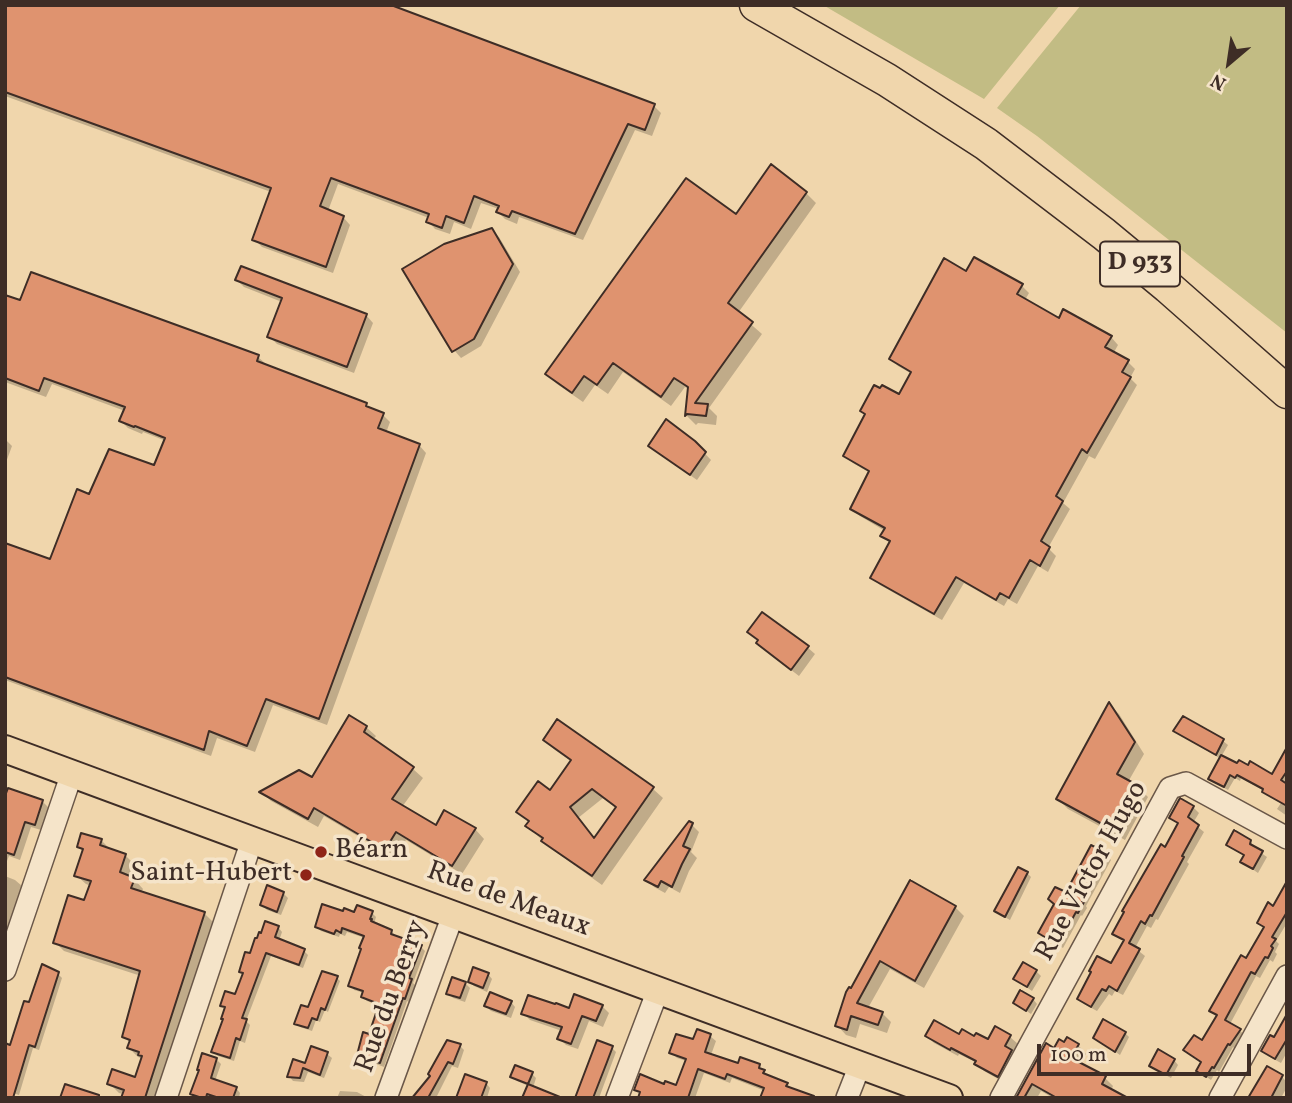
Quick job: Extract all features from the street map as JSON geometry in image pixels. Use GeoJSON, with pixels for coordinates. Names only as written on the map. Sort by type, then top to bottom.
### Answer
{"type":"FeatureCollection","features":[{"type":"Feature","properties":{"kind":"highway","name":"D 933"},"geometry":{"type":"LineString","coordinates":[[756,5],[887,80],[955,112]]}},
{"type":"Feature","properties":{"kind":"highway","name":"D 933"},"geometry":{"type":"LineString","coordinates":[[797,5],[846,33],[955,112],[1117,221],[1287,367]]}},
{"type":"Feature","properties":{"kind":"highway","name":"D 933"},"geometry":{"type":"LineString","coordinates":[[992,137],[1287,392]]}},
{"type":"Feature","properties":{"kind":"main road","name":"Rue de Meaux"},"geometry":{"type":"LineString","coordinates":[[5,749],[949,1098]]}},
{"type":"Feature","properties":{"kind":"street"},"geometry":{"type":"LineString","coordinates":[[5,970],[72,773]]}},
{"type":"Feature","properties":{"kind":"street","name":"Rue Victor Hugo"},"geometry":{"type":"LineString","coordinates":[[1001,1098],[1170,788],[1186,783],[1287,838]]}},
{"type":"Feature","properties":{"kind":"street"},"geometry":{"type":"LineString","coordinates":[[166,1098],[252,840]]}},
{"type":"Feature","properties":{"kind":"street","name":"Rue du Berry"},"geometry":{"type":"LineString","coordinates":[[386,1098],[453,915]]}},
{"type":"Feature","properties":{"kind":"street"},"geometry":{"type":"LineString","coordinates":[[1220,1098],[1287,976]]}},
{"type":"Feature","properties":{"kind":"street"},"geometry":{"type":"LineString","coordinates":[[617,1098],[658,990]]}},
{"type":"Feature","properties":{"kind":"street"},"geometry":{"type":"LineString","coordinates":[[847,1098],[860,1065]]}},
{"type":"Feature","properties":{"kind":"shaded area"},"geometry":{"type":"Polygon","coordinates":[[[823,5],[1060,5],[984,99],[823,5]]]}},
{"type":"Feature","properties":{"kind":"shaded area"},"geometry":{"type":"Polygon","coordinates":[[[1081,5],[1287,5],[1287,333],[1037,136],[997,108],[1081,5]]]}},
{"type":"Feature","properties":{"kind":"building"},"geometry":{"type":"Polygon","coordinates":[[[5,5],[391,5],[655,104],[645,130],[628,124],[575,234],[512,211],[509,217],[496,212],[499,206],[474,196],[464,223],[446,216],[442,228],[426,222],[429,214],[331,178],[320,206],[344,216],[326,267],[252,240],[271,188],[5,92],[5,5]]]}},
{"type":"Feature","properties":{"kind":"building"},"geometry":{"type":"Polygon","coordinates":[[[771,164],[807,192],[728,303],[753,322],[695,403],[708,404],[706,416],[685,416],[688,387],[674,378],[661,397],[613,363],[597,385],[584,376],[572,393],[545,374],[686,178],[736,214],[771,164]]]}},
{"type":"Feature","properties":{"kind":"building"},"geometry":{"type":"Polygon","coordinates":[[[492,228],[513,264],[474,339],[452,352],[402,269],[444,244],[492,228]]]}},
{"type":"Feature","properties":{"kind":"building"},"geometry":{"type":"Polygon","coordinates":[[[974,257],[1023,284],[1017,294],[1059,318],[1063,309],[1112,336],[1105,347],[1129,360],[1122,372],[1131,377],[1087,453],[1082,449],[1056,496],[1063,501],[1041,541],[1050,547],[1040,566],[1030,560],[1009,598],[1000,593],[996,600],[956,577],[934,614],[870,578],[890,541],[880,536],[885,528],[850,509],[869,471],[843,456],[865,414],[860,411],[874,385],[880,388],[882,385],[899,394],[911,372],[889,359],[944,258],[966,271],[974,257]]]}},
{"type":"Feature","properties":{"kind":"building"},"geometry":{"type":"Polygon","coordinates":[[[241,266],[367,314],[347,367],[267,337],[282,298],[235,280],[241,266]]]}},
{"type":"Feature","properties":{"kind":"building"},"geometry":{"type":"Polygon","coordinates":[[[31,272],[259,355],[257,361],[367,403],[366,406],[384,413],[378,428],[420,444],[319,719],[266,699],[247,746],[209,731],[204,750],[5,677],[5,543],[50,559],[77,489],[89,494],[109,449],[154,465],[165,438],[119,421],[125,407],[44,378],[39,391],[5,378],[5,295],[20,300],[31,272]]]}},
{"type":"Feature","properties":{"kind":"building"},"geometry":{"type":"Polygon","coordinates":[[[666,419],[706,452],[690,475],[648,446],[666,419]]]}},
{"type":"Feature","properties":{"kind":"building"},"geometry":{"type":"Polygon","coordinates":[[[762,612],[809,646],[791,670],[756,643],[758,640],[747,632],[762,612]]]}},
{"type":"Feature","properties":{"kind":"building"},"geometry":{"type":"Polygon","coordinates":[[[1109,702],[1135,742],[1117,774],[1139,786],[1115,831],[1056,799],[1109,702]]]}},
{"type":"Feature","properties":{"kind":"building"},"geometry":{"type":"Polygon","coordinates":[[[349,715],[367,726],[364,732],[414,767],[392,799],[436,825],[444,810],[476,828],[452,866],[396,832],[385,850],[314,808],[308,819],[259,792],[299,770],[312,777],[349,715]]]}},
{"type":"Feature","properties":{"kind":"building"},"geometry":{"type":"Polygon","coordinates":[[[1183,716],[1224,739],[1216,755],[1173,731],[1183,716]]]}},
{"type":"Feature","properties":{"kind":"building"},"geometry":{"type":"Polygon","coordinates":[[[557,719],[654,787],[592,876],[541,841],[543,838],[525,826],[529,821],[516,812],[538,781],[550,790],[571,760],[543,740],[557,719]],[[592,789],[570,807],[594,838],[616,807],[592,789]]]}},
{"type":"Feature","properties":{"kind":"building"},"geometry":{"type":"Polygon","coordinates":[[[1287,747],[1287,771],[1281,780],[1287,784],[1287,806],[1237,775],[1235,778],[1230,775],[1224,787],[1208,779],[1221,755],[1237,763],[1239,760],[1248,765],[1250,761],[1272,774],[1287,747]]]}},
{"type":"Feature","properties":{"kind":"building"},"geometry":{"type":"Polygon","coordinates":[[[8,788],[43,800],[35,825],[25,822],[14,855],[5,852],[5,796],[8,788]]]}},
{"type":"Feature","properties":{"kind":"building"},"geometry":{"type":"Polygon","coordinates":[[[1180,798],[1194,806],[1188,817],[1199,825],[1152,916],[1150,915],[1145,924],[1141,921],[1129,943],[1140,949],[1117,991],[1109,986],[1106,991],[1102,989],[1091,1007],[1077,999],[1097,956],[1111,963],[1124,940],[1112,934],[1124,912],[1122,911],[1161,844],[1165,847],[1178,823],[1169,818],[1180,798]]]}},
{"type":"Feature","properties":{"kind":"building"},"geometry":{"type":"Polygon","coordinates":[[[689,821],[693,823],[683,846],[690,849],[672,887],[661,881],[658,887],[644,880],[689,821]]]}},
{"type":"Feature","properties":{"kind":"building"},"geometry":{"type":"Polygon","coordinates":[[[1234,830],[1263,851],[1253,869],[1240,862],[1244,855],[1226,845],[1234,830]]]}},
{"type":"Feature","properties":{"kind":"building"},"geometry":{"type":"Polygon","coordinates":[[[81,833],[102,839],[100,845],[126,854],[120,872],[135,878],[131,888],[205,912],[145,1098],[121,1098],[124,1090],[107,1084],[112,1069],[135,1077],[142,1056],[138,1055],[139,1052],[127,1048],[130,1040],[122,1037],[140,971],[53,943],[68,895],[84,900],[91,881],[74,876],[83,849],[77,847],[81,833]]]}},
{"type":"Feature","properties":{"kind":"building"},"geometry":{"type":"Polygon","coordinates":[[[1091,845],[1108,854],[1078,913],[1076,912],[1058,945],[1038,933],[1054,904],[1048,899],[1055,887],[1066,892],[1091,845]]]}},
{"type":"Feature","properties":{"kind":"building"},"geometry":{"type":"Polygon","coordinates":[[[1018,867],[1028,872],[1005,917],[994,911],[1018,867]]]}},
{"type":"Feature","properties":{"kind":"building"},"geometry":{"type":"Polygon","coordinates":[[[910,880],[956,906],[915,981],[880,961],[857,1003],[883,1012],[878,1025],[851,1016],[847,1030],[835,1026],[846,992],[851,988],[910,880]]]}},
{"type":"Feature","properties":{"kind":"building"},"geometry":{"type":"Polygon","coordinates":[[[1287,881],[1287,912],[1272,937],[1276,939],[1271,946],[1273,948],[1255,974],[1251,972],[1225,1020],[1241,1029],[1206,1077],[1196,1071],[1201,1062],[1183,1050],[1194,1035],[1202,1040],[1217,1015],[1209,1011],[1241,955],[1246,958],[1264,927],[1257,923],[1268,902],[1273,906],[1287,881]]]}},
{"type":"Feature","properties":{"kind":"building"},"geometry":{"type":"Polygon","coordinates":[[[267,885],[284,892],[277,912],[260,905],[267,885]]]}},
{"type":"Feature","properties":{"kind":"building"},"geometry":{"type":"Polygon","coordinates":[[[322,904],[343,911],[344,908],[354,912],[357,905],[373,911],[371,921],[392,930],[391,934],[422,945],[380,1063],[357,1055],[363,1032],[369,1034],[379,1004],[361,997],[363,991],[348,986],[364,936],[342,928],[341,933],[336,930],[334,934],[315,927],[322,904]]]}},
{"type":"Feature","properties":{"kind":"building"},"geometry":{"type":"Polygon","coordinates":[[[265,921],[279,926],[275,937],[305,949],[299,965],[266,953],[242,1018],[247,1019],[240,1040],[236,1038],[230,1058],[211,1052],[223,1019],[225,1007],[220,1006],[225,991],[235,994],[243,973],[239,972],[245,952],[250,953],[265,921]]]}},
{"type":"Feature","properties":{"kind":"building"},"geometry":{"type":"Polygon","coordinates":[[[1023,962],[1037,970],[1027,987],[1013,979],[1023,962]]]}},
{"type":"Feature","properties":{"kind":"building"},"geometry":{"type":"Polygon","coordinates":[[[42,964],[59,972],[35,1047],[29,1045],[13,1098],[5,1098],[5,1043],[10,1045],[24,1001],[29,1002],[42,964]]]}},
{"type":"Feature","properties":{"kind":"building"},"geometry":{"type":"Polygon","coordinates":[[[473,967],[489,973],[483,988],[468,982],[473,967]]]}},
{"type":"Feature","properties":{"kind":"building"},"geometry":{"type":"Polygon","coordinates":[[[322,971],[338,976],[325,1010],[321,1008],[317,1020],[312,1018],[308,1028],[294,1024],[301,1005],[308,1007],[322,971]]]}},
{"type":"Feature","properties":{"kind":"building"},"geometry":{"type":"Polygon","coordinates":[[[452,977],[466,982],[460,998],[446,994],[452,977]]]}},
{"type":"Feature","properties":{"kind":"building"},"geometry":{"type":"Polygon","coordinates":[[[1020,990],[1034,998],[1026,1011],[1013,1003],[1020,990]]]}},
{"type":"Feature","properties":{"kind":"building"},"geometry":{"type":"Polygon","coordinates":[[[490,992],[512,1001],[506,1014],[484,1006],[490,992]]]}},
{"type":"Feature","properties":{"kind":"building"},"geometry":{"type":"Polygon","coordinates":[[[574,994],[603,1005],[596,1021],[582,1016],[571,1044],[557,1039],[562,1027],[521,1014],[528,995],[569,1008],[574,994]]]}},
{"type":"Feature","properties":{"kind":"building"},"geometry":{"type":"Polygon","coordinates":[[[1287,1014],[1287,1039],[1275,1059],[1261,1051],[1270,1035],[1274,1037],[1287,1014]]]}},
{"type":"Feature","properties":{"kind":"building"},"geometry":{"type":"Polygon","coordinates":[[[1103,1019],[1126,1032],[1115,1052],[1093,1038],[1103,1019]]]}},
{"type":"Feature","properties":{"kind":"building"},"geometry":{"type":"Polygon","coordinates":[[[934,1020],[959,1034],[962,1029],[974,1036],[976,1033],[988,1039],[995,1026],[1011,1035],[1005,1046],[1012,1050],[998,1077],[974,1064],[976,1061],[925,1036],[934,1020]]]}},
{"type":"Feature","properties":{"kind":"building"},"geometry":{"type":"Polygon","coordinates":[[[697,1029],[711,1034],[705,1052],[738,1063],[740,1057],[760,1064],[759,1068],[765,1070],[763,1073],[814,1098],[760,1098],[764,1088],[727,1074],[725,1079],[698,1069],[688,1098],[638,1098],[640,1092],[634,1090],[640,1074],[664,1084],[665,1081],[676,1085],[686,1059],[669,1053],[676,1034],[693,1039],[697,1029]]]}},
{"type":"Feature","properties":{"kind":"building"},"geometry":{"type":"Polygon","coordinates":[[[1067,1037],[1079,1044],[1071,1058],[1106,1076],[1102,1084],[1128,1098],[1057,1098],[1032,1084],[1024,1098],[1016,1098],[1046,1043],[1054,1048],[1059,1039],[1064,1042],[1067,1037]]]}},
{"type":"Feature","properties":{"kind":"building"},"geometry":{"type":"Polygon","coordinates":[[[447,1040],[461,1044],[453,1064],[448,1062],[428,1098],[412,1098],[430,1076],[428,1074],[447,1040]]]}},
{"type":"Feature","properties":{"kind":"building"},"geometry":{"type":"Polygon","coordinates":[[[597,1040],[613,1046],[607,1062],[593,1098],[575,1098],[597,1040]]]}},
{"type":"Feature","properties":{"kind":"building"},"geometry":{"type":"Polygon","coordinates":[[[311,1046],[328,1052],[320,1075],[303,1068],[300,1078],[287,1077],[293,1059],[305,1063],[311,1046]]]}},
{"type":"Feature","properties":{"kind":"building"},"geometry":{"type":"Polygon","coordinates":[[[1158,1049],[1175,1059],[1166,1075],[1149,1066],[1158,1049]]]}},
{"type":"Feature","properties":{"kind":"building"},"geometry":{"type":"Polygon","coordinates":[[[202,1053],[217,1058],[211,1078],[237,1087],[233,1098],[219,1098],[207,1094],[206,1098],[202,1098],[190,1094],[202,1053]]]}},
{"type":"Feature","properties":{"kind":"building"},"geometry":{"type":"Polygon","coordinates":[[[515,1065],[533,1072],[528,1084],[510,1077],[515,1065]]]}},
{"type":"Feature","properties":{"kind":"building"},"geometry":{"type":"Polygon","coordinates":[[[1267,1066],[1283,1075],[1271,1098],[1248,1098],[1267,1066]]]}},
{"type":"Feature","properties":{"kind":"building"},"geometry":{"type":"Polygon","coordinates":[[[465,1074],[487,1082],[481,1098],[456,1098],[465,1074]]]}},
{"type":"Feature","properties":{"kind":"building"},"geometry":{"type":"Polygon","coordinates":[[[65,1084],[99,1095],[99,1098],[60,1098],[65,1084]]]}},
{"type":"Feature","properties":{"kind":"building"},"geometry":{"type":"Polygon","coordinates":[[[528,1084],[560,1097],[560,1098],[522,1098],[528,1084]]]}},
{"type":"Feature","properties":{"kind":"place","name":"Béarn"},"geometry":{"type":"Point","coordinates":[321,852]}},
{"type":"Feature","properties":{"kind":"place","name":"Saint-Hubert"},"geometry":{"type":"Point","coordinates":[306,875]}}]}
